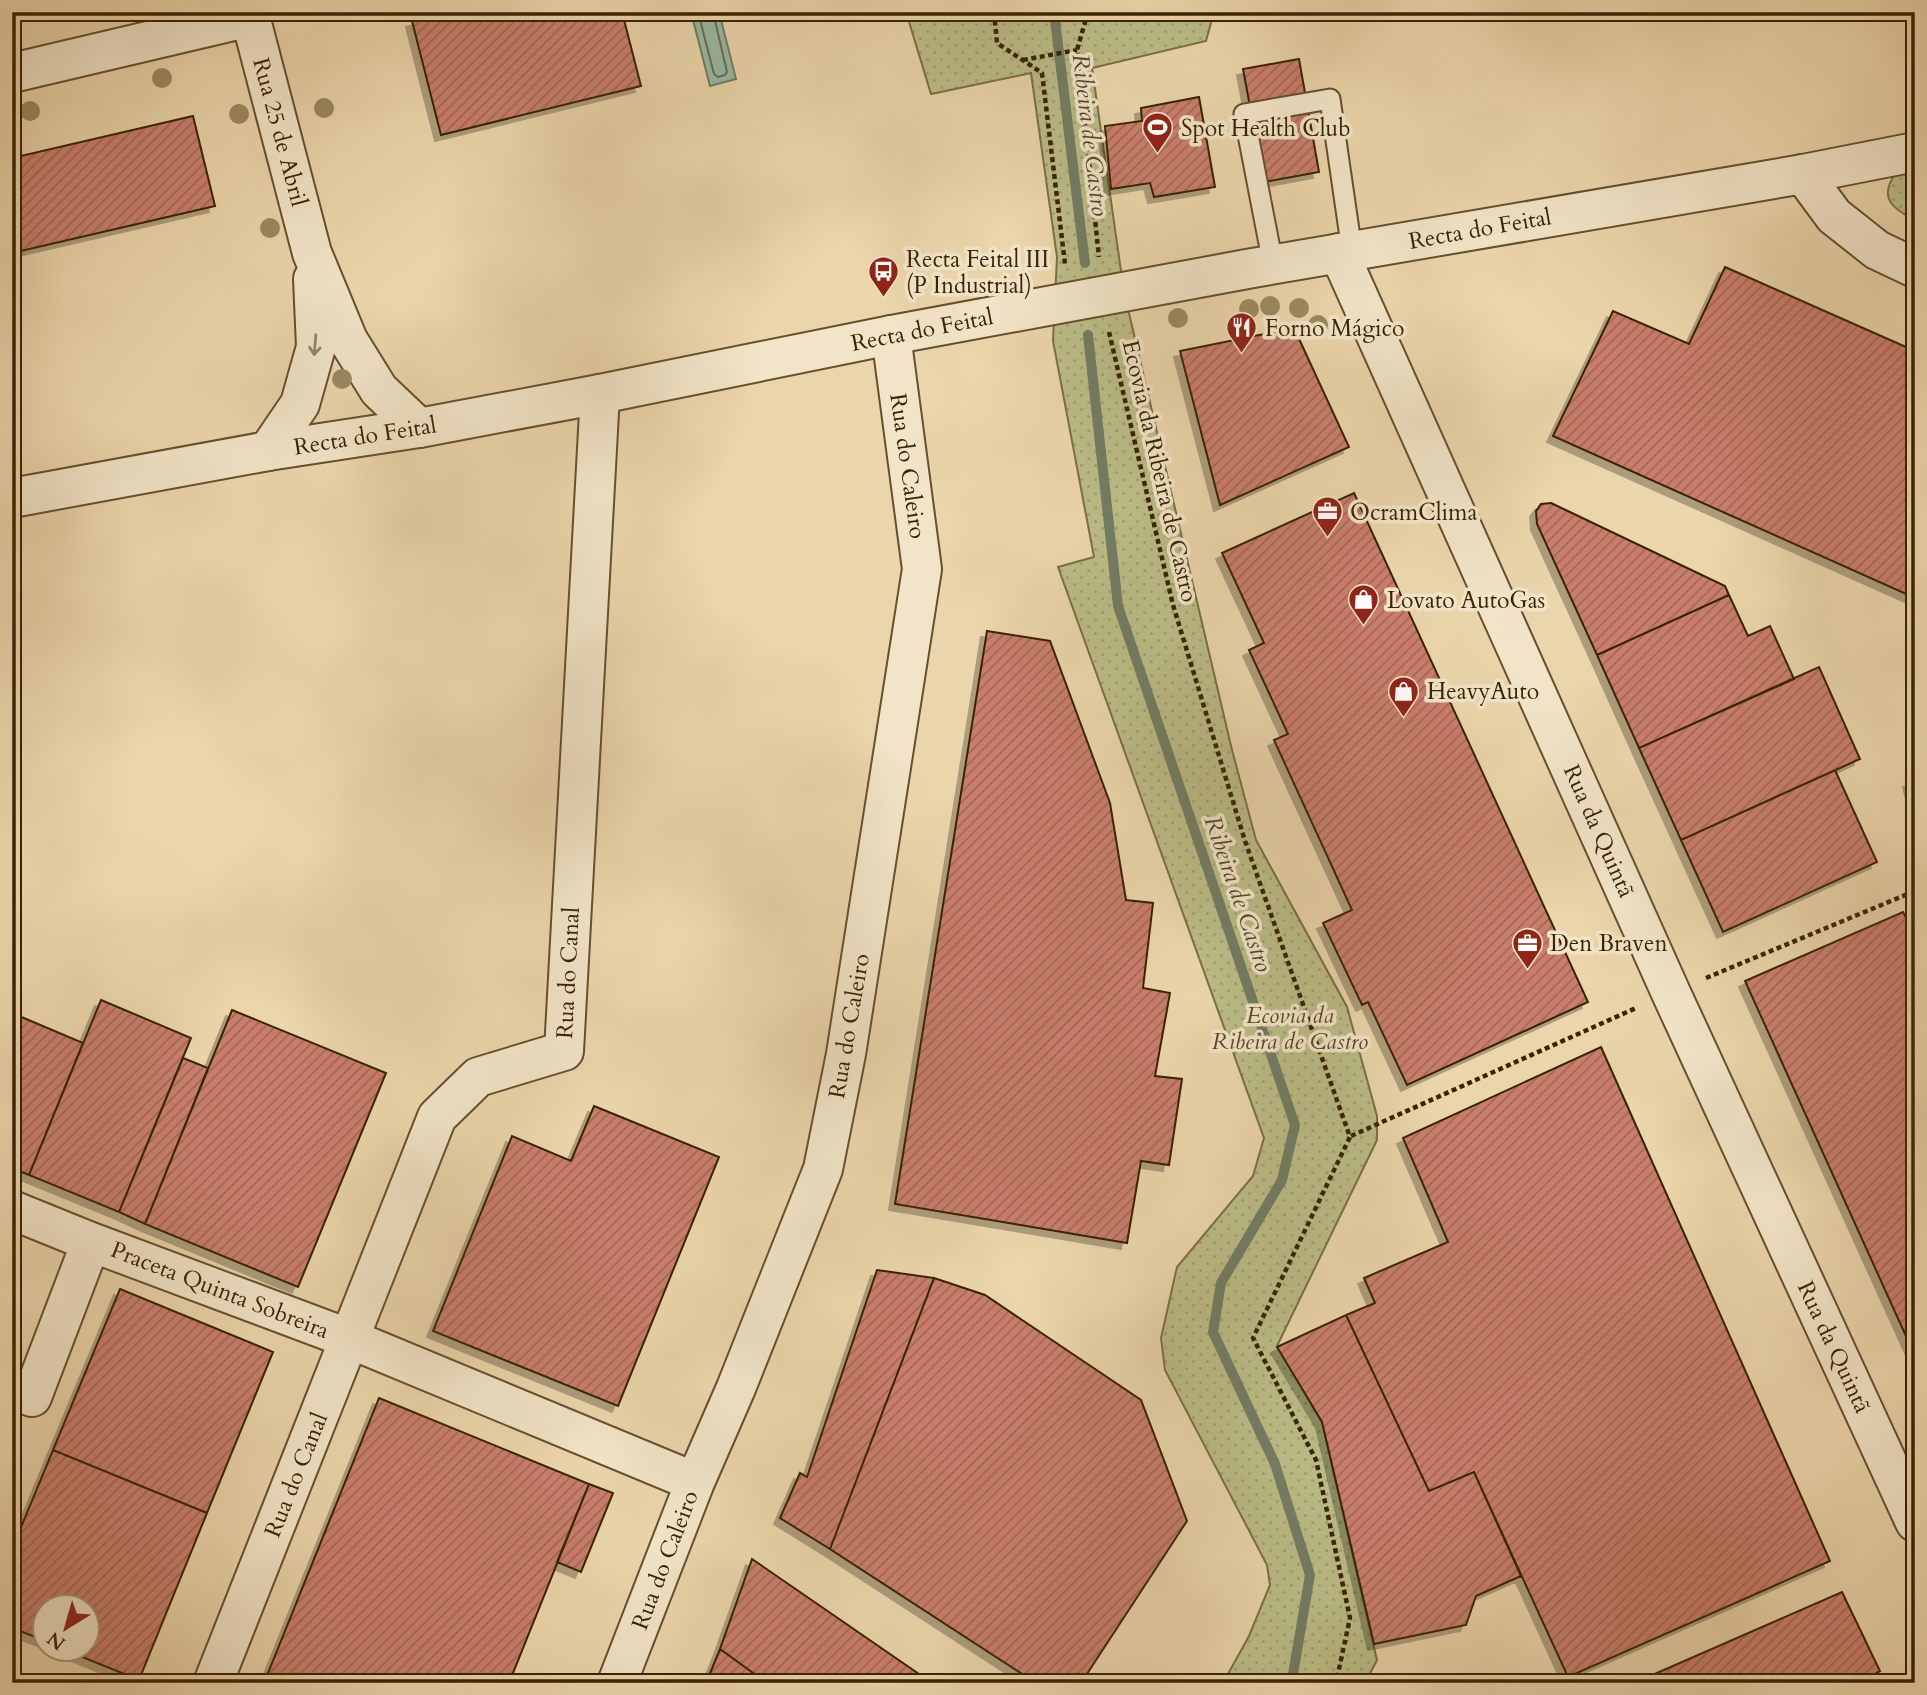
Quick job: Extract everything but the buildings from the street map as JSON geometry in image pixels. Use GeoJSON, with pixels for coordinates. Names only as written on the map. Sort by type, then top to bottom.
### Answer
{"type":"FeatureCollection","features":[{"type":"Feature","properties":{"kind":"street"},"geometry":{"type":"LineString","coordinates":[[12,73],[249,15]]}},
{"type":"Feature","properties":{"kind":"street","name":"Rua 25 de Abril"},"geometry":{"type":"LineString","coordinates":[[249,15],[312,253],[348,340],[379,390],[419,428]]}},
{"type":"Feature","properties":{"kind":"street","name":"Recta do Feital"},"geometry":{"type":"LineString","coordinates":[[12,498],[268,451],[419,428],[891,335],[1273,264],[1802,174],[1915,152]]}},
{"type":"Feature","properties":{"kind":"street"},"geometry":{"type":"LineString","coordinates":[[1802,174],[1834,216],[1877,250],[1915,268]]}},
{"type":"Feature","properties":{"kind":"street","name":"Rua da Quintã"},"geometry":{"type":"LineString","coordinates":[[1346,252],[1671,993],[1915,1522]]}},
{"type":"Feature","properties":{"kind":"street","name":"Rua 25 de Abril"},"geometry":{"type":"LineString","coordinates":[[268,451],[300,404],[316,347],[312,253]]}},
{"type":"Feature","properties":{"kind":"street","name":"Rua do Caleiro"},"geometry":{"type":"LineString","coordinates":[[617,1683],[695,1482],[736,1388],[823,1169],[846,1054],[922,569],[891,335]]}},
{"type":"Feature","properties":{"kind":"street","name":"Rua do Canal"},"geometry":{"type":"LineString","coordinates":[[213,1683],[438,1117],[478,1077],[564,1051],[600,394]]}},
{"type":"Feature","properties":{"kind":"street","name":"Praceta Quinta Sobreira"},"geometry":{"type":"LineString","coordinates":[[12,1210],[350,1339],[695,1482]]}},
{"type":"Feature","properties":{"kind":"street","name":"Praceta Quinta Sobreira"},"geometry":{"type":"LineString","coordinates":[[12,1389],[32,1397],[91,1242]]}},
{"type":"Feature","properties":{"kind":"lane"},"geometry":{"type":"LineString","coordinates":[[1273,264],[1244,114],[1331,99],[1346,252]]}},
{"type":"Feature","properties":{"kind":"path"},"geometry":{"type":"LineString","coordinates":[[994,12],[997,43],[1042,73],[1066,272]]}},
{"type":"Feature","properties":{"kind":"path"},"geometry":{"type":"LineString","coordinates":[[1088,12],[1077,50],[1100,266]]}},
{"type":"Feature","properties":{"kind":"path"},"geometry":{"type":"LineString","coordinates":[[1023,60],[1077,50]]}},
{"type":"Feature","properties":{"kind":"path","name":"Ecovia da Ribeira de Castro"},"geometry":{"type":"LineString","coordinates":[[1109,331],[1173,605],[1245,841],[1350,1137]]}},
{"type":"Feature","properties":{"kind":"path"},"geometry":{"type":"LineString","coordinates":[[1336,1683],[1350,1618],[1316,1460],[1253,1338],[1350,1137],[1671,993],[1915,891]]}},
{"type":"Feature","properties":{"kind":"green space","name":"Ecovia da Ribeira de Castro"},"geometry":{"type":"Polygon","coordinates":[[[906,12],[1214,12],[1206,41],[1092,68],[1124,292],[1232,750],[1256,840],[1347,1007],[1377,1116],[1377,1140],[1277,1346],[1322,1422],[1377,1660],[1365,1683],[1223,1683],[1249,1636],[1270,1585],[1267,1565],[1165,1370],[1161,1338],[1177,1267],[1253,1176],[1264,1138],[1058,567],[1094,557],[1053,341],[1057,257],[1031,73],[931,94],[906,12]]]}},
{"type":"Feature","properties":{"kind":"green space"},"geometry":{"type":"Polygon","coordinates":[[[1896,173],[1915,176],[1915,220],[1894,207],[1890,201],[1888,189],[1896,173]]]}},
{"type":"Feature","properties":{"kind":"water"},"geometry":{"type":"Polygon","coordinates":[[[691,12],[719,12],[736,79],[710,86],[691,12]]]}},
{"type":"Feature","properties":{"kind":"waterway","name":"Ribeira de Castro"},"geometry":{"type":"LineString","coordinates":[[1054,12],[1085,263]]}},
{"type":"Feature","properties":{"kind":"waterway","name":"Ribeira de Castro"},"geometry":{"type":"LineString","coordinates":[[1088,335],[1118,606],[1295,1125],[1282,1180],[1221,1283],[1213,1332],[1275,1464],[1310,1575],[1293,1674],[1289,1683]]}},
{"type":"Feature","properties":{"kind":"place","name":"Spot Health Club"},"geometry":{"type":"Point","coordinates":[1158,155]}},
{"type":"Feature","properties":{"kind":"place","name":"Recta Feital III (P Industrial)"},"geometry":{"type":"Point","coordinates":[883,299]}},
{"type":"Feature","properties":{"kind":"place","name":"Forno Mágico"},"geometry":{"type":"Point","coordinates":[1242,355]}},
{"type":"Feature","properties":{"kind":"place","name":"OcramClima"},"geometry":{"type":"Point","coordinates":[1327,539]}},
{"type":"Feature","properties":{"kind":"place","name":"Lovato AutoGas"},"geometry":{"type":"Point","coordinates":[1364,627]}},
{"type":"Feature","properties":{"kind":"place","name":"HeavyAuto"},"geometry":{"type":"Point","coordinates":[1404,718]}},
{"type":"Feature","properties":{"kind":"place","name":"Den Braven"},"geometry":{"type":"Point","coordinates":[1527,970]}}]}
